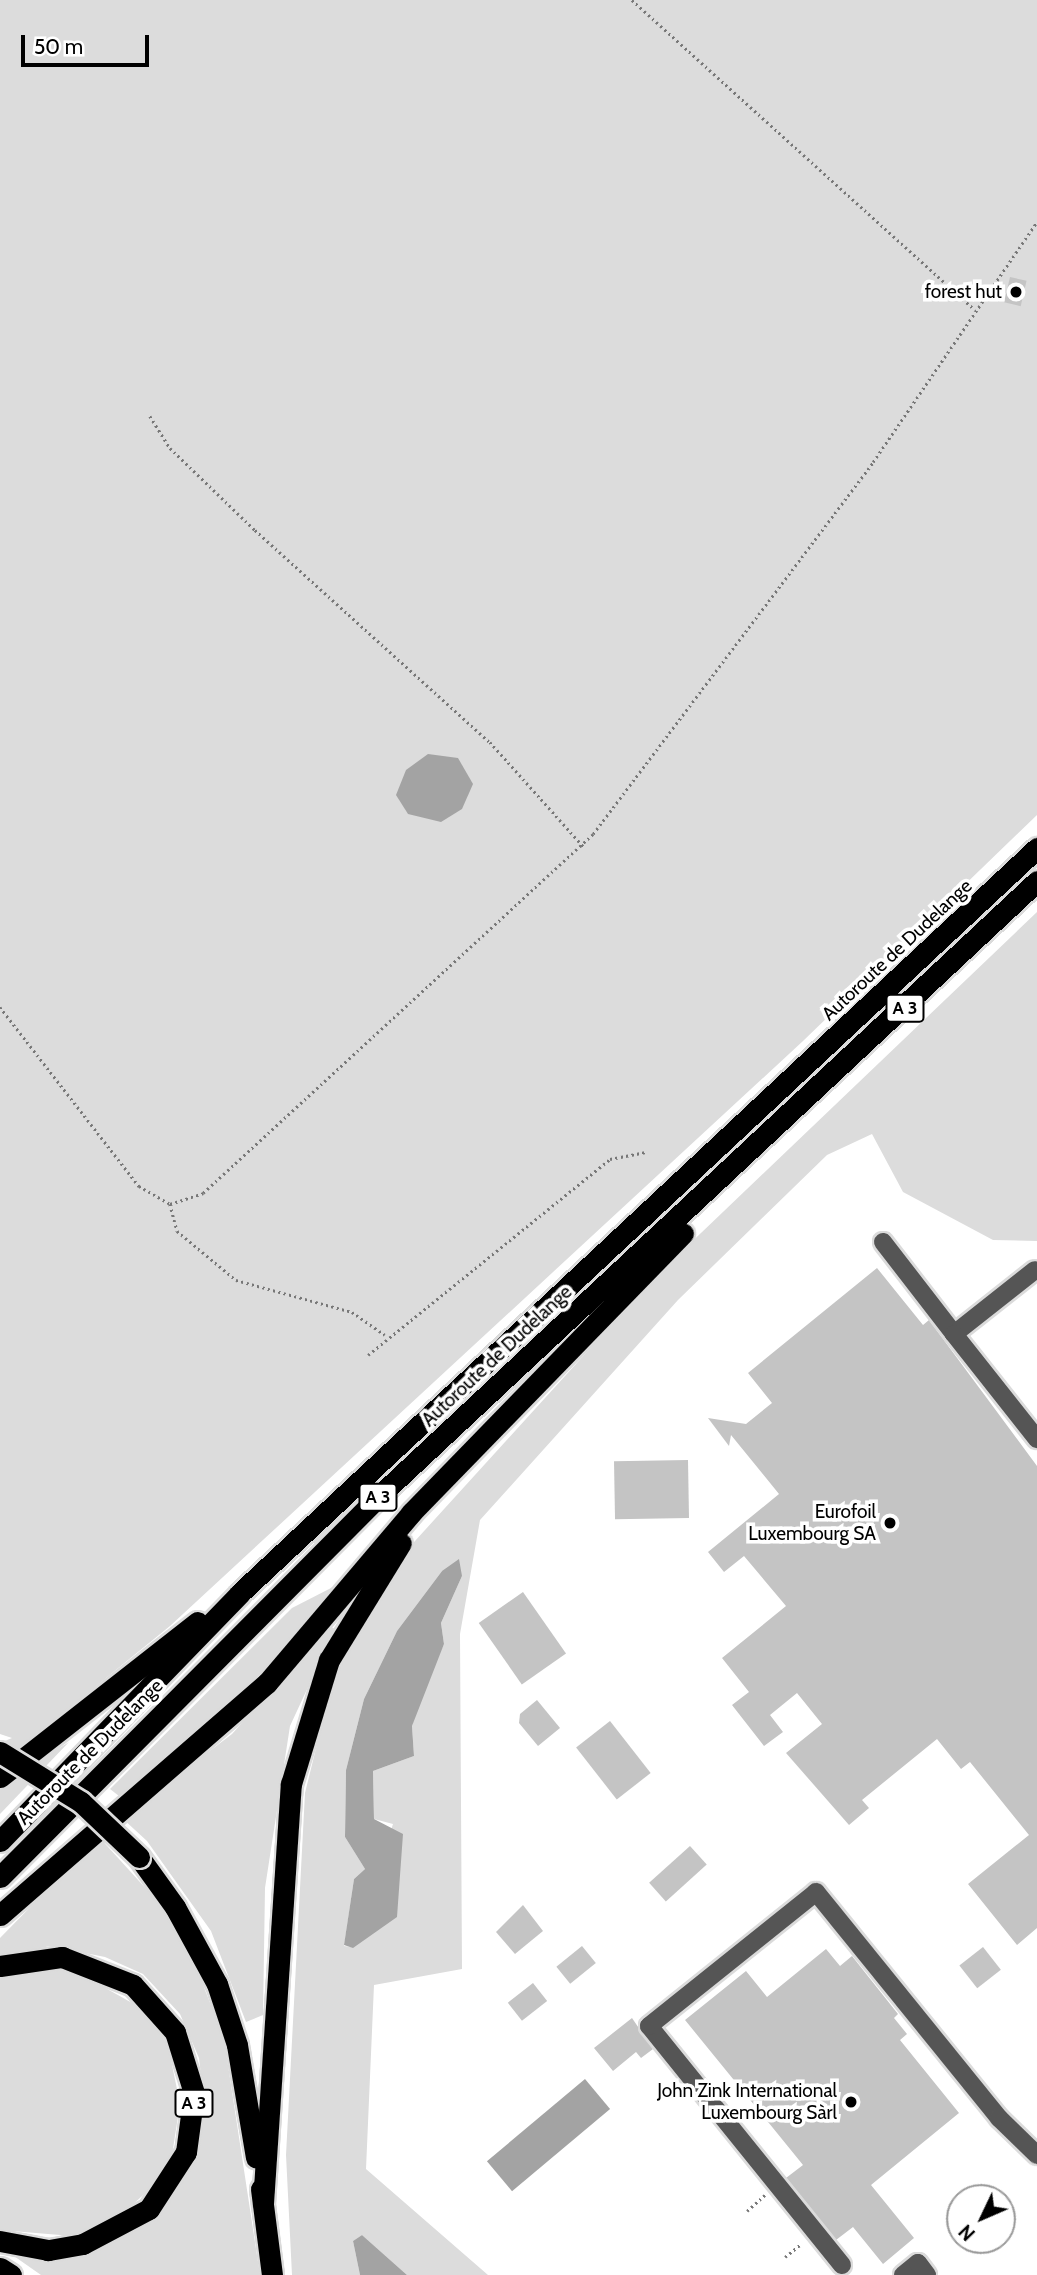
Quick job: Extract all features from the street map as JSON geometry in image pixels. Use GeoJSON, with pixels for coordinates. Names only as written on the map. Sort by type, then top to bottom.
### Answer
{"type":"FeatureCollection","features":[{"type":"Feature","properties":{"kind":"highway","name":"Autoroute de Dudelange"},"geometry":{"type":"LineString","coordinates":[[0,1841],[240,1593],[1037,848]]}},
{"type":"Feature","properties":{"kind":"highway","name":"Autoroute de Dudelange"},"geometry":{"type":"LineString","coordinates":[[0,1877],[380,1495],[772,1134],[1037,881]]}},
{"type":"Feature","properties":{"kind":"highway","name":"A 3"},"geometry":{"type":"LineString","coordinates":[[0,1915],[62,1856],[227,1723],[411,1513],[473,1452],[772,1134]]}},
{"type":"Feature","properties":{"kind":"highway","name":"A 3"},"geometry":{"type":"LineString","coordinates":[[263,2203],[282,1878],[291,1784],[307,1720],[358,1609],[473,1452]]}},
{"type":"Feature","properties":{"kind":"highway","name":"A 3"},"geometry":{"type":"LineString","coordinates":[[0,1777],[240,1593]]}},
{"type":"Feature","properties":{"kind":"highway","name":"A 3"},"geometry":{"type":"LineString","coordinates":[[0,1752],[81,1802],[139,1857],[199,1946],[217,1984],[242,2068],[272,2275]]}},
{"type":"Feature","properties":{"kind":"highway","name":"A 3"},"geometry":{"type":"LineString","coordinates":[[0,1966],[62,1957],[133,1985],[176,2032],[194,2093],[186,2152],[149,2209],[83,2244],[48,2250],[0,2241]]}},
{"type":"Feature","properties":{"kind":"highway"},"geometry":{"type":"LineString","coordinates":[[0,2268],[11,2275]]}},
{"type":"Feature","properties":{"kind":"lane"},"geometry":{"type":"LineString","coordinates":[[883,1242],[1037,1439]]}},
{"type":"Feature","properties":{"kind":"lane"},"geometry":{"type":"LineString","coordinates":[[954,1334],[1035,1270]]}},
{"type":"Feature","properties":{"kind":"lane"},"geometry":{"type":"LineString","coordinates":[[842,2265],[649,2026],[816,1892],[999,2118],[1037,2155]]}},
{"type":"Feature","properties":{"kind":"lane"},"geometry":{"type":"LineString","coordinates":[[903,2275],[918,2263],[927,2275]]}},
{"type":"Feature","properties":{"kind":"path"},"geometry":{"type":"LineString","coordinates":[[632,0],[976,310]]}},
{"type":"Feature","properties":{"kind":"path"},"geometry":{"type":"LineString","coordinates":[[170,1204],[204,1194],[583,846],[865,473],[1037,222]]}},
{"type":"Feature","properties":{"kind":"path"},"geometry":{"type":"LineString","coordinates":[[150,416],[170,448],[255,530],[490,742],[583,846]]}},
{"type":"Feature","properties":{"kind":"path"},"geometry":{"type":"LineString","coordinates":[[0,1007],[139,1186],[170,1204],[177,1231],[236,1280],[352,1312],[385,1335]]}},
{"type":"Feature","properties":{"kind":"path"},"geometry":{"type":"LineString","coordinates":[[368,1355],[385,1335],[402,1331],[610,1159],[647,1152]]}},
{"type":"Feature","properties":{"kind":"path"},"geometry":{"type":"LineString","coordinates":[[747,2211],[776,2184]]}},
{"type":"Feature","properties":{"kind":"path"},"geometry":{"type":"LineString","coordinates":[[785,2257],[815,2232]]}},
{"type":"Feature","properties":{"kind":"shaded area"},"geometry":{"type":"Polygon","coordinates":[[[0,0],[1037,0],[1037,815],[803,1041],[170,1626],[0,1764],[0,1743],[12,1738],[0,1734],[0,0]]]}},
{"type":"Feature","properties":{"kind":"shaded area"},"geometry":{"type":"Polygon","coordinates":[[[428,754],[458,758],[473,784],[462,809],[441,822],[408,814],[396,795],[406,770],[428,754]]]}},
{"type":"Feature","properties":{"kind":"shaded area"},"geometry":{"type":"Polygon","coordinates":[[[1037,912],[1037,1241],[993,1240],[903,1192],[872,1134],[827,1155],[678,1300],[480,1520],[460,1634],[462,1969],[374,1985],[366,2169],[488,2275],[407,2275],[362,2235],[353,2241],[360,2275],[292,2275],[286,2155],[305,1793],[332,1683],[351,1636],[405,1552],[655,1277],[1037,912]],[[442,1571],[397,1631],[364,1699],[346,1770],[345,1837],[365,1869],[354,1879],[344,1946],[352,1947],[393,1824],[374,1819],[373,1771],[414,1756],[412,1726],[421,1692],[444,1644],[441,1623],[462,1576],[442,1571]]]}},
{"type":"Feature","properties":{"kind":"shaded area"},"geometry":{"type":"Polygon","coordinates":[[[459,1559],[462,1576],[441,1623],[444,1644],[412,1726],[414,1756],[373,1771],[374,1819],[403,1834],[397,1917],[353,1948],[344,1945],[354,1879],[365,1869],[345,1837],[346,1770],[364,1699],[397,1631],[442,1571],[459,1559]]]}},
{"type":"Feature","properties":{"kind":"shaded area"},"geometry":{"type":"Polygon","coordinates":[[[333,1587],[259,1674],[188,1743],[119,1796],[110,1789],[292,1608],[333,1587]]]}},
{"type":"Feature","properties":{"kind":"shaded area"},"geometry":{"type":"Polygon","coordinates":[[[329,1626],[335,1629],[290,1726],[265,1888],[263,2015],[246,2022],[211,1931],[147,1841],[122,1818],[232,1734],[329,1626]]]}},
{"type":"Feature","properties":{"kind":"shaded area"},"geometry":{"type":"Polygon","coordinates":[[[69,1742],[0,1814],[0,1786],[69,1742]]]}},
{"type":"Feature","properties":{"kind":"shaded area"},"geometry":{"type":"Polygon","coordinates":[[[99,1837],[159,1903],[195,1964],[224,2039],[260,2275],[41,2275],[11,2254],[62,2258],[104,2247],[142,2224],[189,2167],[204,2102],[199,2058],[180,2014],[143,1974],[105,1957],[50,1946],[0,1957],[0,1938],[99,1837]]]}},
{"type":"Feature","properties":{"kind":"shaded area"},"geometry":{"type":"Polygon","coordinates":[[[44,1969],[77,1972],[141,2008],[168,2045],[180,2104],[172,2155],[150,2189],[112,2223],[72,2236],[0,2230],[0,1975],[44,1969]]]}},
{"type":"Feature","properties":{"kind":"shaded area"},"geometry":{"type":"Polygon","coordinates":[[[585,2079],[610,2109],[512,2191],[487,2161],[585,2079]]]}},
{"type":"Feature","properties":{"kind":"shaded area"},"geometry":{"type":"Polygon","coordinates":[[[362,2235],[407,2275],[360,2275],[353,2241],[362,2235]]]}},
{"type":"Feature","properties":{"kind":"building","name":"forest hut"},"geometry":{"type":"Polygon","coordinates":[[[1010,277],[1027,281],[1021,306],[1004,302],[1010,277]]]}},
{"type":"Feature","properties":{"kind":"building","name":"Eurofoil Luxembourg SA"},"geometry":{"type":"Polygon","coordinates":[[[877,1268],[923,1325],[929,1320],[1037,1466],[1037,1928],[1017,1945],[968,1884],[1029,1835],[970,1762],[961,1769],[937,1739],[862,1800],[869,1808],[849,1825],[786,1753],[822,1724],[797,1693],[770,1715],[783,1732],[764,1746],[732,1705],[749,1692],[722,1658],[786,1606],[744,1556],[724,1572],[708,1552],[779,1494],[731,1435],[729,1446],[708,1418],[746,1424],[772,1403],[748,1373],[877,1268]]]}},
{"type":"Feature","properties":{"kind":"building"},"geometry":{"type":"Polygon","coordinates":[[[688,1460],[689,1518],[615,1519],[614,1461],[688,1460]]]}},
{"type":"Feature","properties":{"kind":"building"},"geometry":{"type":"Polygon","coordinates":[[[523,1592],[566,1653],[522,1684],[479,1623],[523,1592]]]}},
{"type":"Feature","properties":{"kind":"building"},"geometry":{"type":"Polygon","coordinates":[[[537,1700],[560,1728],[538,1746],[519,1723],[520,1714],[537,1700]]]}},
{"type":"Feature","properties":{"kind":"building"},"geometry":{"type":"Polygon","coordinates":[[[610,1721],[651,1773],[617,1799],[576,1747],[610,1721]]]}},
{"type":"Feature","properties":{"kind":"building"},"geometry":{"type":"Polygon","coordinates":[[[690,1846],[707,1865],[666,1901],[649,1883],[690,1846]]]}},
{"type":"Feature","properties":{"kind":"building"},"geometry":{"type":"Polygon","coordinates":[[[523,1905],[543,1931],[515,1954],[496,1932],[523,1905]]]}},
{"type":"Feature","properties":{"kind":"building"},"geometry":{"type":"Polygon","coordinates":[[[582,1946],[596,1963],[570,1984],[556,1967],[582,1946]]]}},
{"type":"Feature","properties":{"kind":"building"},"geometry":{"type":"Polygon","coordinates":[[[983,1947],[1001,1970],[977,1988],[959,1965],[983,1947]]]}},
{"type":"Feature","properties":{"kind":"building","name":"John Zink International Luxembourg Sàrl"},"geometry":{"type":"Polygon","coordinates":[[[826,1949],[840,1966],[852,1956],[898,2014],[894,2018],[907,2034],[900,2040],[959,2113],[871,2185],[914,2238],[883,2264],[853,2227],[836,2240],[786,2178],[803,2165],[685,2020],[746,1971],[767,1997],[826,1949]]]}},
{"type":"Feature","properties":{"kind":"building"},"geometry":{"type":"Polygon","coordinates":[[[533,1983],[547,2001],[522,2021],[508,2003],[533,1983]]]}},
{"type":"Feature","properties":{"kind":"building"},"geometry":{"type":"Polygon","coordinates":[[[632,2018],[653,2049],[641,2058],[636,2052],[613,2071],[594,2048],[632,2018]]]}},
{"type":"Feature","properties":{"kind":"place","name":"forest hut"},"geometry":{"type":"Point","coordinates":[1016,292]}},
{"type":"Feature","properties":{"kind":"place","name":"Eurofoil Luxembourg SA"},"geometry":{"type":"Point","coordinates":[890,1523]}},
{"type":"Feature","properties":{"kind":"place","name":"John Zink International Luxembourg Sàrl"},"geometry":{"type":"Point","coordinates":[851,2102]}}]}
